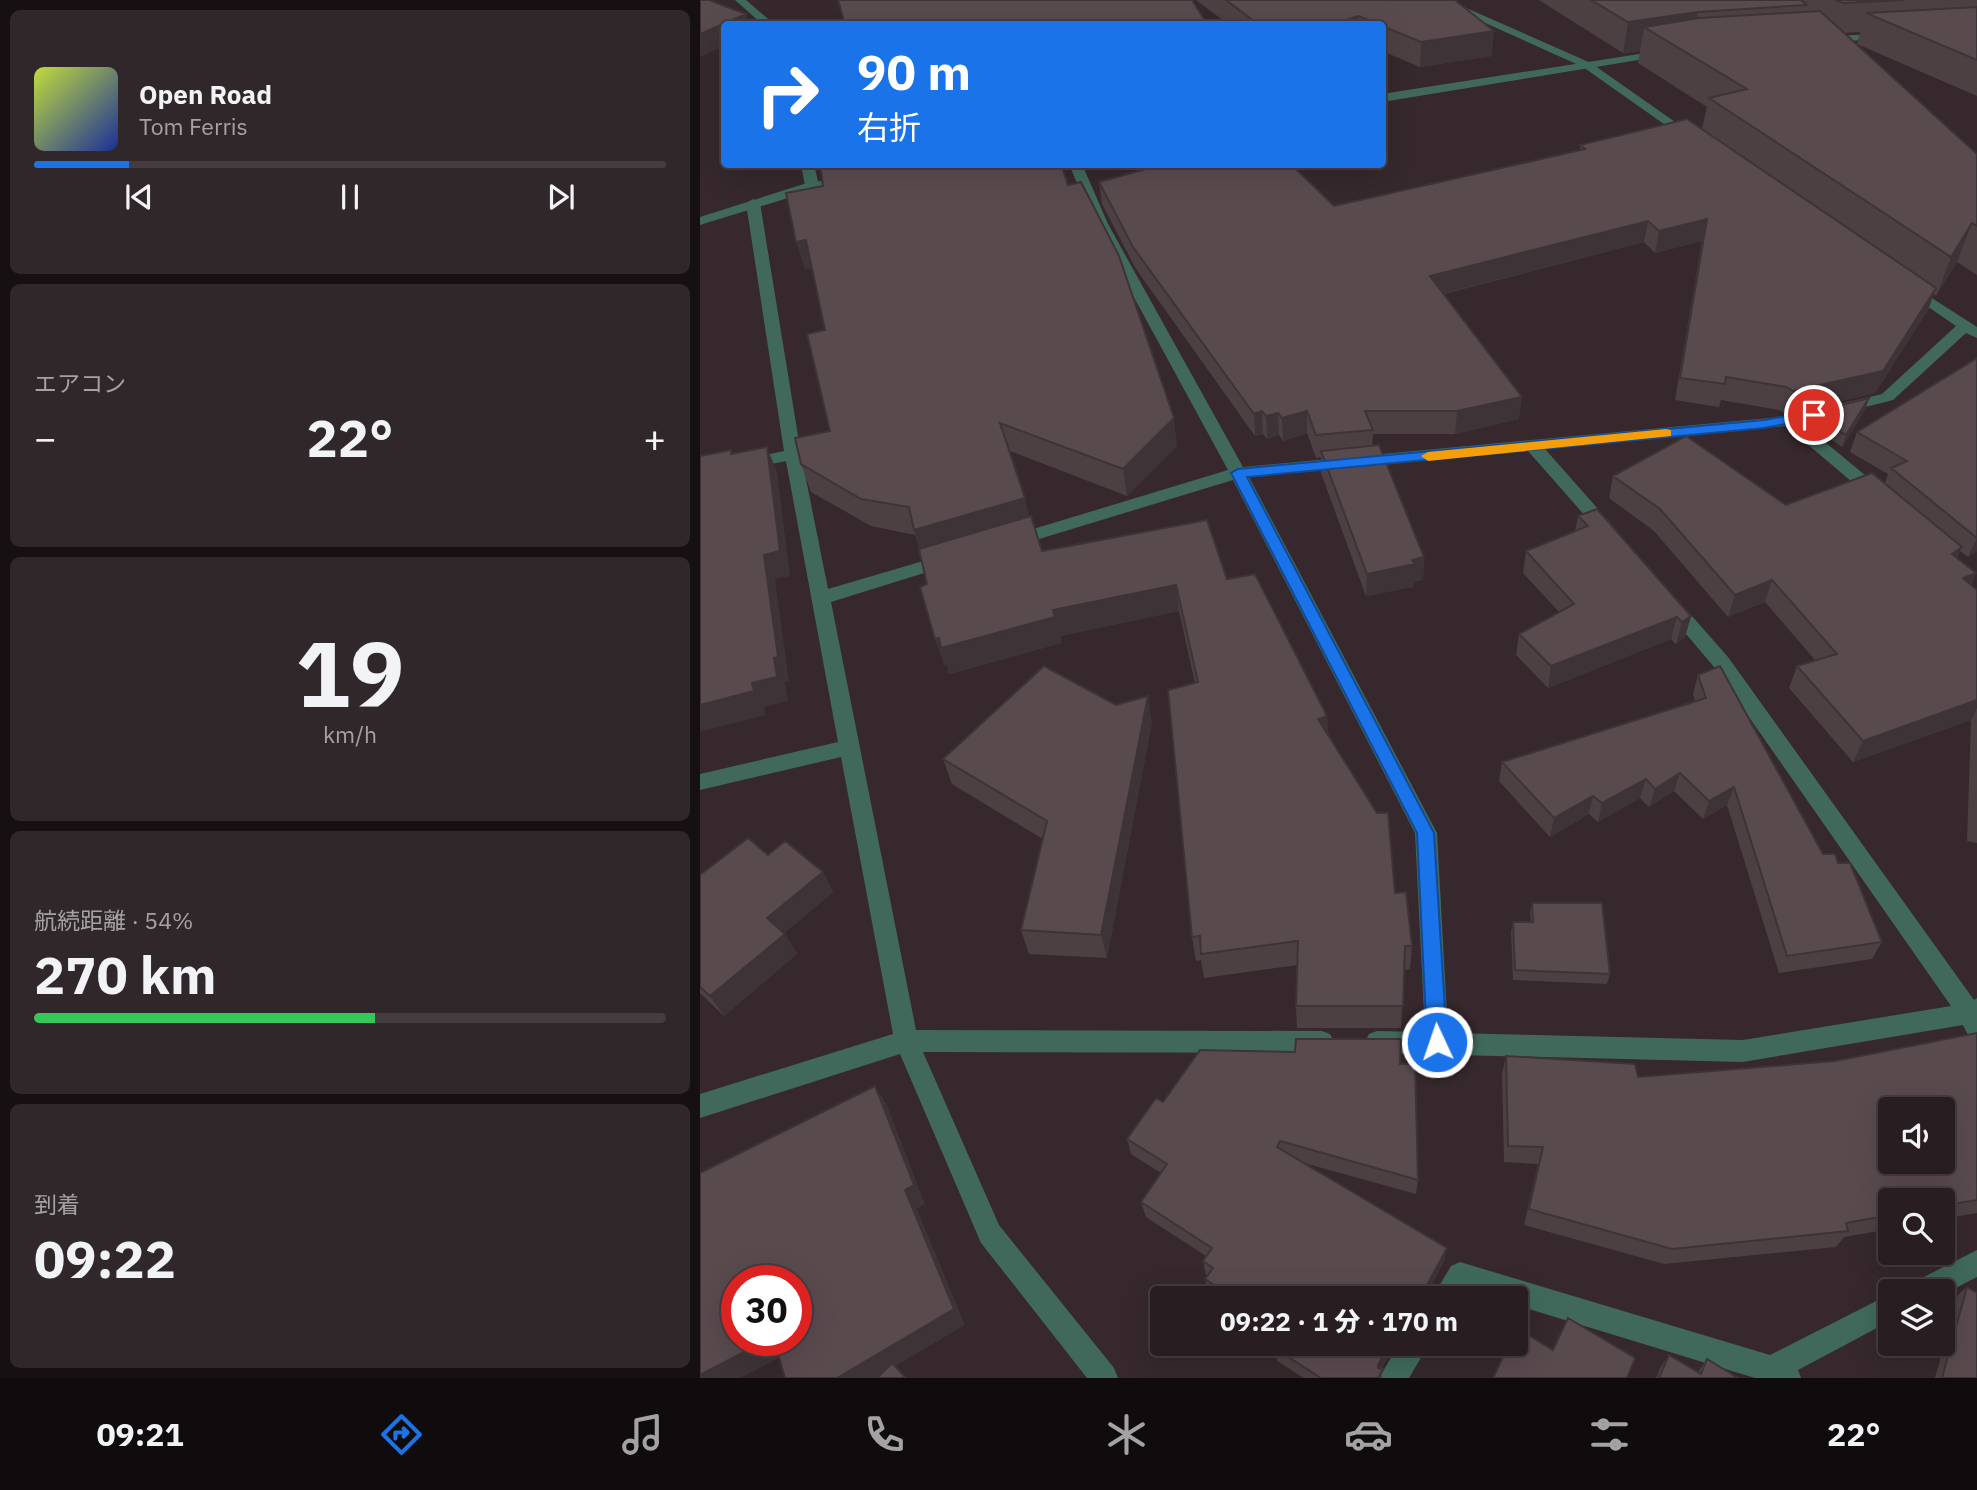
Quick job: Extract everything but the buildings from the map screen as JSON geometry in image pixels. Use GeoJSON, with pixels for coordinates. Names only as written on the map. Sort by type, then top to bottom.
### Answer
{"type":"FeatureCollection","features":[{"type":"Feature","properties":{"kind":"street"},"geometry":{"type":"LineString","coordinates":[[740,0],[764,21]]}},
{"type":"Feature","properties":{"kind":"street"},"geometry":{"type":"LineString","coordinates":[[1439,0],[1587,65],[1702,144]]}},
{"type":"Feature","properties":{"kind":"street"},"geometry":{"type":"LineString","coordinates":[[1815,40],[1897,35]]}},
{"type":"Feature","properties":{"kind":"street"},"geometry":{"type":"LineString","coordinates":[[1386,97],[1679,50]]}},
{"type":"Feature","properties":{"kind":"street"},"geometry":{"type":"LineString","coordinates":[[808,168],[812,186]]}},
{"type":"Feature","properties":{"kind":"street"},"geometry":{"type":"LineString","coordinates":[[1077,168],[1101,224],[1238,473],[1426,833],[1437,1042]]}},
{"type":"Feature","properties":{"kind":"street"},"geometry":{"type":"LineString","coordinates":[[700,221],[812,186],[866,178]]}},
{"type":"Feature","properties":{"kind":"street"},"geometry":{"type":"LineString","coordinates":[[753,203],[793,454],[906,1041],[990,1234],[1104,1378]]}},
{"type":"Feature","properties":{"kind":"street"},"geometry":{"type":"LineString","coordinates":[[990,547],[1238,473],[1790,421],[1887,397],[1971,330],[1896,279]]}},
{"type":"Feature","properties":{"kind":"street"},"geometry":{"type":"LineString","coordinates":[[1790,421],[1894,508]]}},
{"type":"Feature","properties":{"kind":"street"},"geometry":{"type":"LineString","coordinates":[[1534,447],[1623,549]]}},
{"type":"Feature","properties":{"kind":"street"},"geometry":{"type":"LineString","coordinates":[[700,474],[793,454]]}},
{"type":"Feature","properties":{"kind":"street"},"geometry":{"type":"LineString","coordinates":[[821,598],[964,555]]}},
{"type":"Feature","properties":{"kind":"street"},"geometry":{"type":"LineString","coordinates":[[700,1106],[906,1041],[1437,1042],[1743,1051],[1975,1017],[1721,662],[1659,590]]}},
{"type":"Feature","properties":{"kind":"street"},"geometry":{"type":"LineString","coordinates":[[700,782],[849,747]]}},
{"type":"Feature","properties":{"kind":"street"},"geometry":{"type":"LineString","coordinates":[[1946,1279],[1977,1263]]}},
{"type":"Feature","properties":{"kind":"street"},"geometry":{"type":"LineString","coordinates":[[1453,1286],[1460,1275],[1496,1286]]}},
{"type":"Feature","properties":{"kind":"street"},"geometry":{"type":"LineString","coordinates":[[1528,1296],[1779,1373],[1878,1314]]}},
{"type":"Feature","properties":{"kind":"street"},"geometry":{"type":"LineString","coordinates":[[1393,1378],[1407,1356]]}},
{"type":"Feature","properties":{"kind":"slow traffic"},"geometry":{"type":"LineString","coordinates":[[1428,456],[1666,433]]}},
{"type":"Feature","properties":{"kind":"route"},"geometry":{"type":"LineString","coordinates":[[1437,1042],[1426,833],[1238,473],[1764,424],[1814,415]]}}]}
